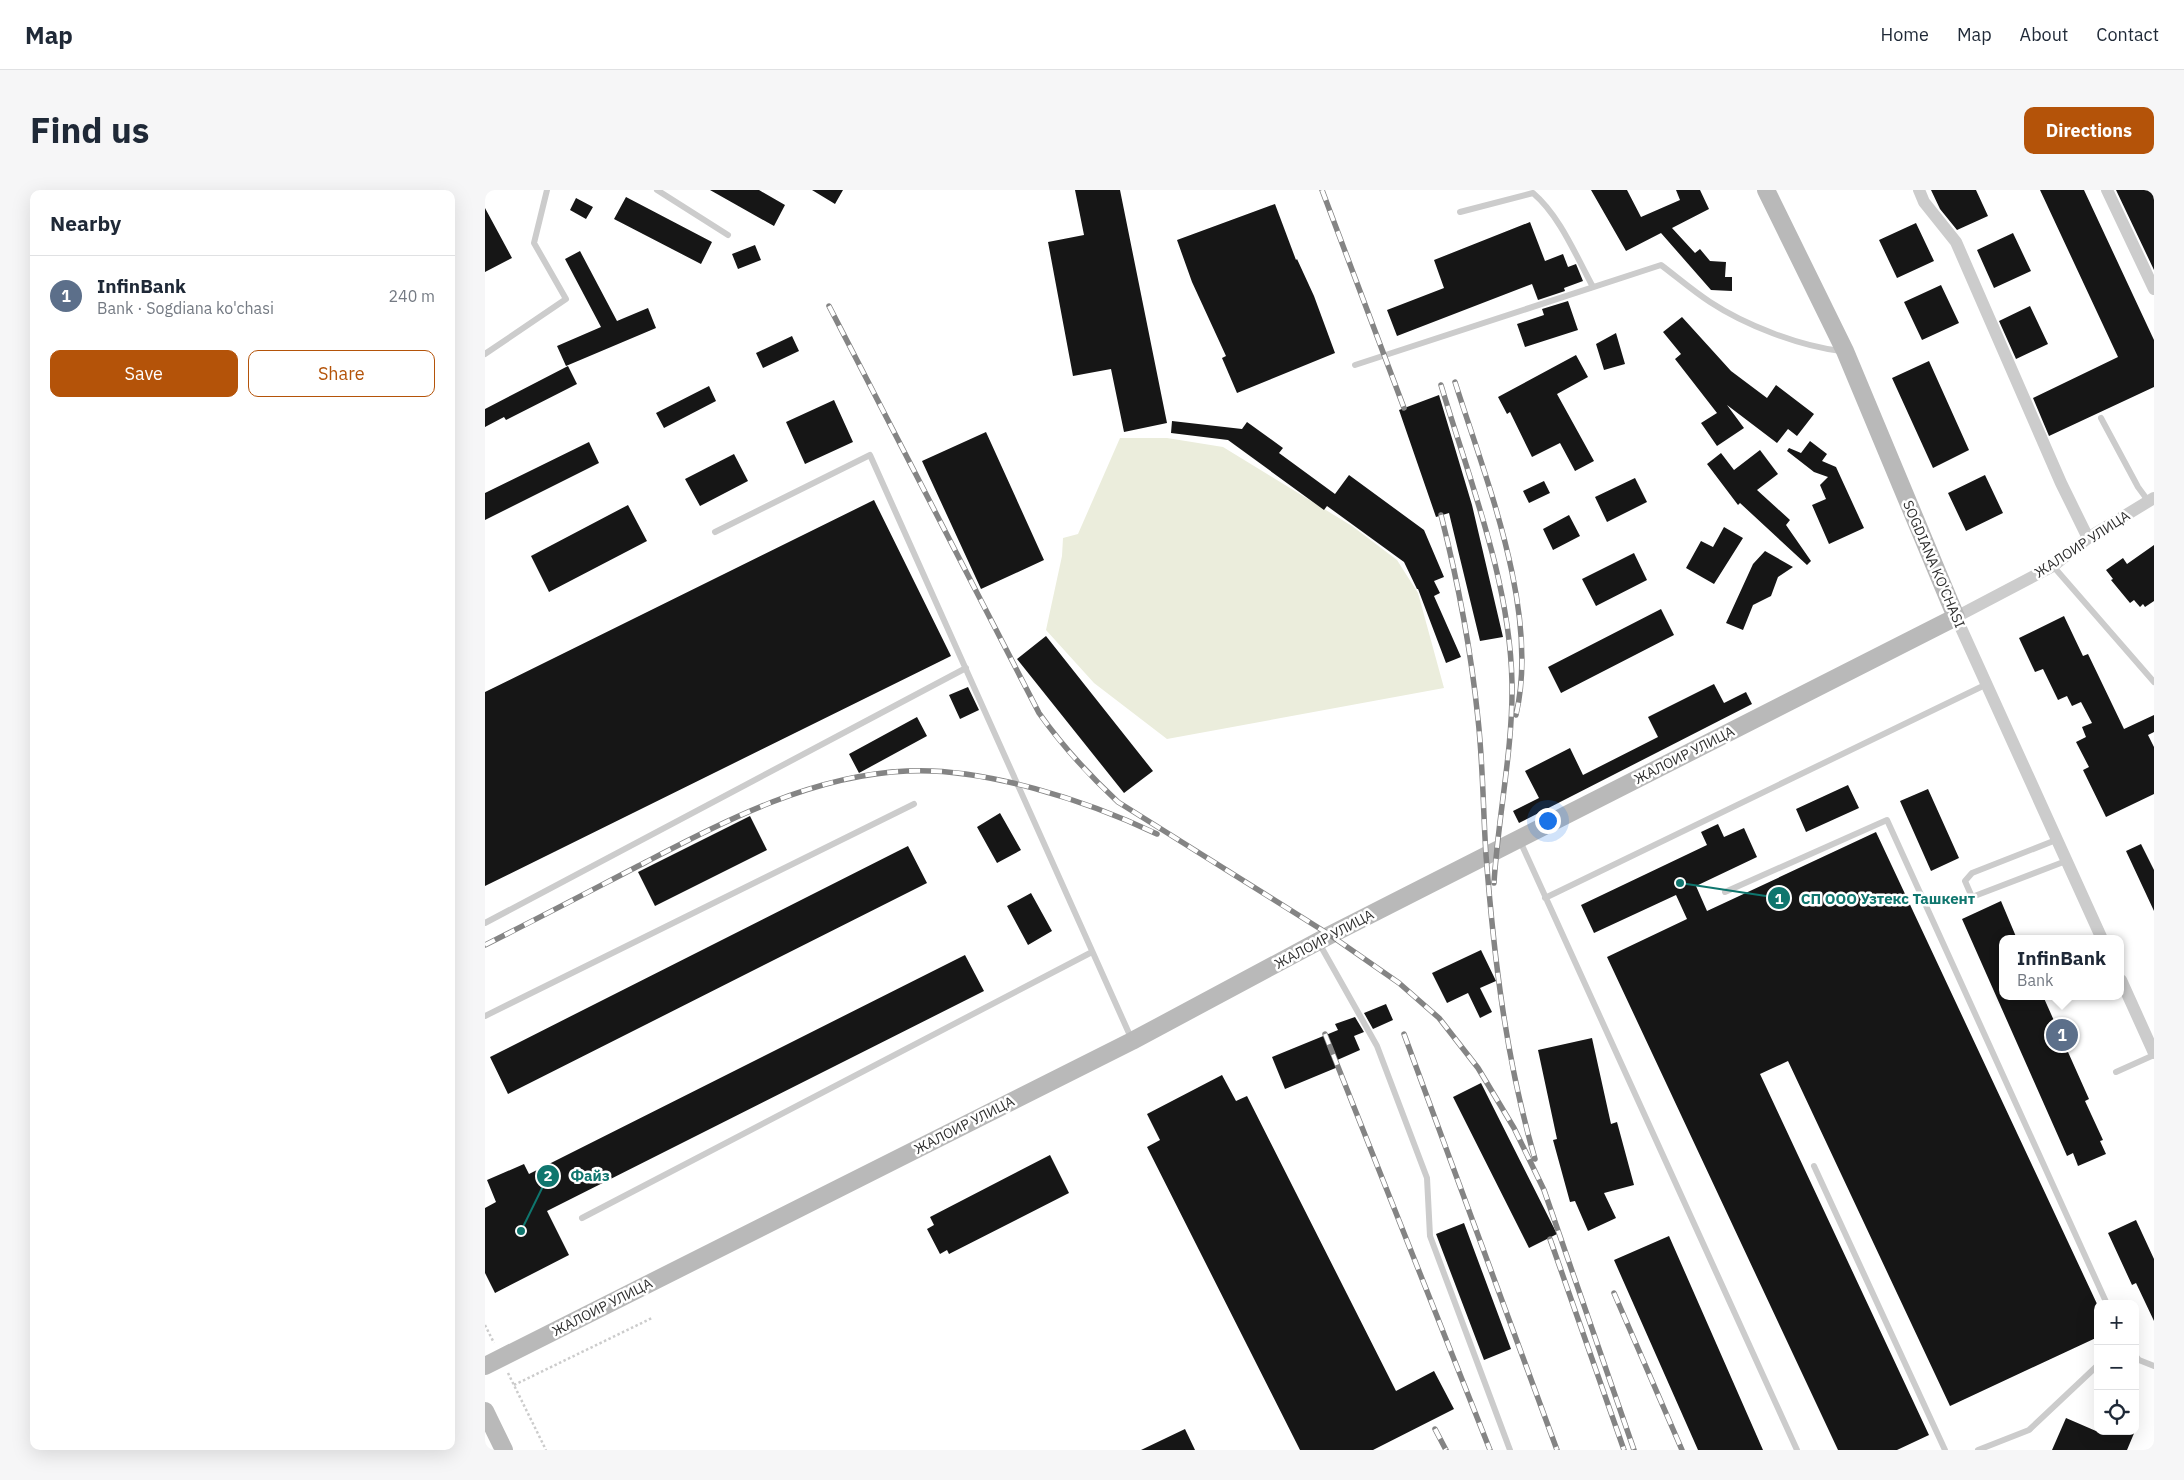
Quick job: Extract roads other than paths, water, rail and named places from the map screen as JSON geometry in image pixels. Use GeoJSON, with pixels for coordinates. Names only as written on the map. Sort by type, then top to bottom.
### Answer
{"type":"FeatureCollection","features":[{"type":"Feature","properties":{"kind":"street","name":"SOGDIANA KO'CHASI"},"geometry":{"type":"LineString","coordinates":[[1766,190],[1845,351],[1985,685],[2100,935]]}},
{"type":"Feature","properties":{"kind":"street"},"geometry":{"type":"LineString","coordinates":[[1919,190],[1924,202],[1956,242],[2061,483],[2088,538]]}},
{"type":"Feature","properties":{"kind":"street"},"geometry":{"type":"LineString","coordinates":[[2107,190],[2154,289]]}},
{"type":"Feature","properties":{"kind":"street","name":"ЖАЛОИР УЛИЦА"},"geometry":{"type":"LineString","coordinates":[[493,1362],[1132,1041],[1318,942],[1956,617],[2053,566],[2088,538],[2153,499]]}},
{"type":"Feature","properties":{"kind":"street"},"geometry":{"type":"LineString","coordinates":[[2124,987],[2154,1054]]}},
{"type":"Feature","properties":{"kind":"street"},"geometry":{"type":"LineString","coordinates":[[485,1412],[505,1450]]}},
{"type":"Feature","properties":{"kind":"lane"},"geometry":{"type":"LineString","coordinates":[[485,354],[566,299],[534,243],[547,190]]}},
{"type":"Feature","properties":{"kind":"lane"},"geometry":{"type":"LineString","coordinates":[[657,190],[729,235]]}},
{"type":"Feature","properties":{"kind":"lane"},"geometry":{"type":"LineString","coordinates":[[1460,212],[1533,193],[1541,200],[1564,234],[1593,287]]}},
{"type":"Feature","properties":{"kind":"lane"},"geometry":{"type":"LineString","coordinates":[[1355,366],[1661,265],[1710,303],[1771,332],[1814,348],[1845,351]]}},
{"type":"Feature","properties":{"kind":"lane"},"geometry":{"type":"LineString","coordinates":[[2101,418],[2138,487],[2153,499]]}},
{"type":"Feature","properties":{"kind":"lane"},"geometry":{"type":"LineString","coordinates":[[715,532],[870,455],[1132,1041]]}},
{"type":"Feature","properties":{"kind":"lane"},"geometry":{"type":"LineString","coordinates":[[2053,566],[2154,682]]}},
{"type":"Feature","properties":{"kind":"lane"},"geometry":{"type":"LineString","coordinates":[[485,922],[965,668]]}},
{"type":"Feature","properties":{"kind":"lane"},"geometry":{"type":"LineString","coordinates":[[1545,898],[1985,685]]}},
{"type":"Feature","properties":{"kind":"lane"},"geometry":{"type":"LineString","coordinates":[[485,1016],[914,804]]}},
{"type":"Feature","properties":{"kind":"lane"},"geometry":{"type":"LineString","coordinates":[[1725,892],[1887,820],[2105,1300]]}},
{"type":"Feature","properties":{"kind":"lane"},"geometry":{"type":"LineString","coordinates":[[1519,839],[1797,1450]]}},
{"type":"Feature","properties":{"kind":"lane"},"geometry":{"type":"LineString","coordinates":[[2057,840],[1973,873],[1965,881],[1968,892],[1972,897],[2066,861]]}},
{"type":"Feature","properties":{"kind":"lane"},"geometry":{"type":"LineString","coordinates":[[1318,942],[1377,1046],[1427,1178],[1430,1236],[1510,1450]]}},
{"type":"Feature","properties":{"kind":"lane"},"geometry":{"type":"LineString","coordinates":[[582,1218],[1092,952]]}},
{"type":"Feature","properties":{"kind":"lane"},"geometry":{"type":"LineString","coordinates":[[2116,1072],[2154,1054]]}},
{"type":"Feature","properties":{"kind":"lane"},"geometry":{"type":"LineString","coordinates":[[1814,1166],[1945,1450]]}},
{"type":"Feature","properties":{"kind":"lane"},"geometry":{"type":"LineString","coordinates":[[2139,1360],[2154,1366]]}},
{"type":"Feature","properties":{"kind":"lane"},"geometry":{"type":"LineString","coordinates":[[1978,1450],[2029,1430],[2094,1369]]}},
{"type":"Feature","properties":{"kind":"railway"},"geometry":{"type":"LineString","coordinates":[[1322,190],[1404,408]]}},
{"type":"Feature","properties":{"kind":"railway"},"geometry":{"type":"LineString","coordinates":[[829,306],[1039,713],[1067,749],[1118,802],[1330,935],[1399,983],[1439,1018],[1478,1068],[1514,1128],[1544,1190],[1634,1450]]}},
{"type":"Feature","properties":{"kind":"railway"},"geometry":{"type":"LineString","coordinates":[[1455,382],[1494,503],[1515,590],[1521,633],[1522,675],[1516,715]]}},
{"type":"Feature","properties":{"kind":"railway"},"geometry":{"type":"LineString","coordinates":[[1441,385],[1487,532],[1504,607],[1510,645],[1512,708],[1494,883]]}},
{"type":"Feature","properties":{"kind":"railway"},"geometry":{"type":"LineString","coordinates":[[1441,515],[1453,565],[1472,667],[1481,753],[1486,855],[1497,970],[1516,1084],[1535,1159]]}},
{"type":"Feature","properties":{"kind":"railway"},"geometry":{"type":"LineString","coordinates":[[485,945],[739,816],[804,790],[872,774],[937,771],[1002,780],[1100,810],[1157,834]]}},
{"type":"Feature","properties":{"kind":"railway"},"geometry":{"type":"LineString","coordinates":[[1325,1034],[1490,1450]]}},
{"type":"Feature","properties":{"kind":"railway"},"geometry":{"type":"LineString","coordinates":[[1404,1034],[1557,1450]]}},
{"type":"Feature","properties":{"kind":"railway"},"geometry":{"type":"LineString","coordinates":[[1550,1239],[1624,1450]]}},
{"type":"Feature","properties":{"kind":"railway"},"geometry":{"type":"LineString","coordinates":[[1614,1293],[1682,1450]]}},
{"type":"Feature","properties":{"kind":"railway"},"geometry":{"type":"LineString","coordinates":[[1435,1429],[1446,1450]]}},
{"type":"Feature","properties":{"kind":"place","name":"СП ООО Узтекс Ташкент"},"geometry":{"type":"Point","coordinates":[1680,883]}},
{"type":"Feature","properties":{"kind":"place","name":"InfinBank"},"geometry":{"type":"Point","coordinates":[2062,1035]}},
{"type":"Feature","properties":{"kind":"place","name":"Файз"},"geometry":{"type":"Point","coordinates":[521,1231]}}]}
